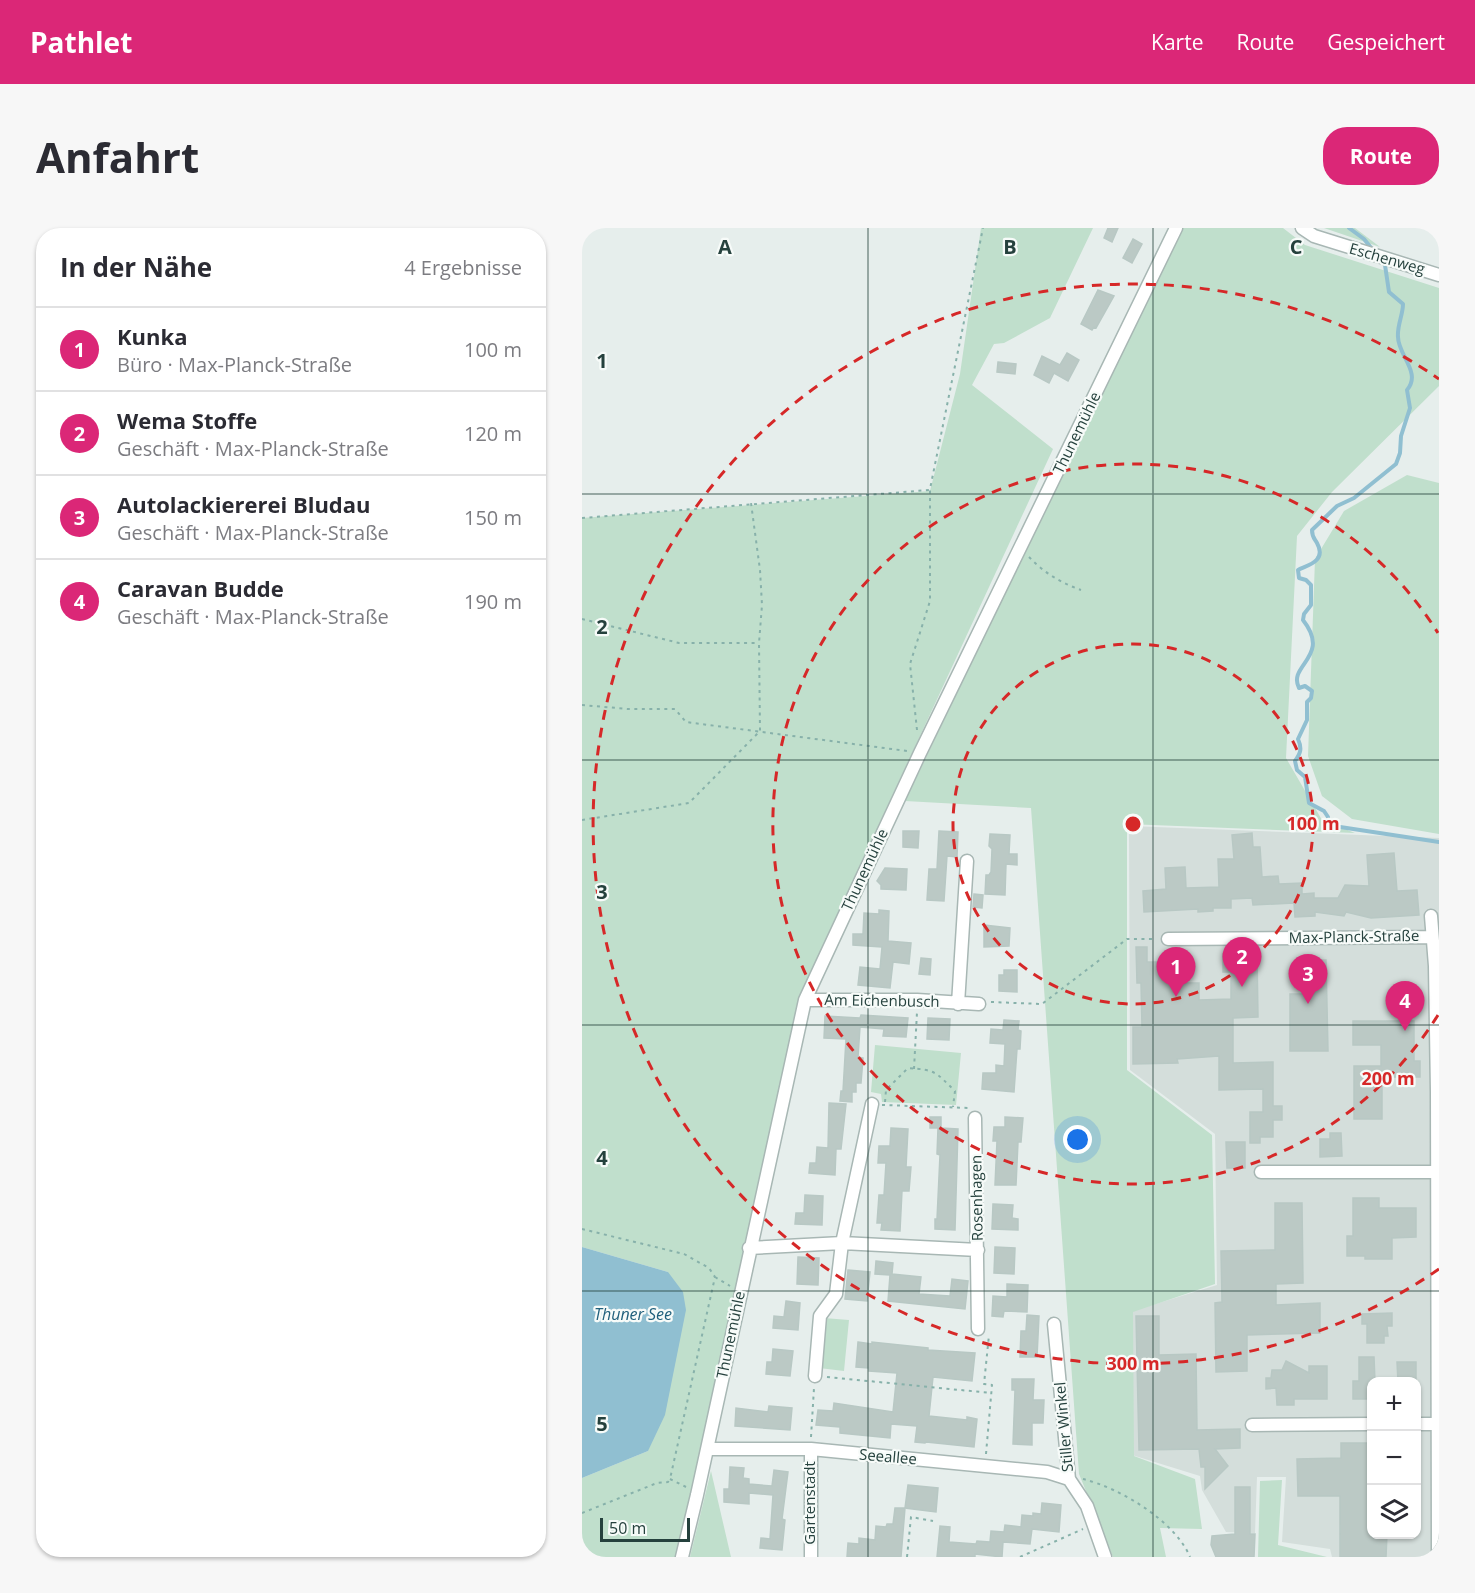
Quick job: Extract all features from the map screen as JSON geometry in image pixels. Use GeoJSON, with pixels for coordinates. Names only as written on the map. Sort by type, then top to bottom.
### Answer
{"type":"FeatureCollection","features":[{"type":"Feature","properties":{"kind":"street","name":"Thunemühle"},"geometry":{"type":"LineString","coordinates":[[682,1557],[805,1000],[920,753],[1176,228]]}},
{"type":"Feature","properties":{"kind":"street","name":"Eschenweg"},"geometry":{"type":"LineString","coordinates":[[1302,228],[1314,236],[1362,253],[1388,258],[1439,275]]}},
{"type":"Feature","properties":{"kind":"street","name":"Am Eichenbusch"},"geometry":{"type":"LineString","coordinates":[[958,1004],[967,861]]}},
{"type":"Feature","properties":{"kind":"street","name":"Max-Planck-Straße"},"geometry":{"type":"LineString","coordinates":[[1431,916],[1435,966],[1438,1092],[1438,1557]]}},
{"type":"Feature","properties":{"kind":"street","name":"Max-Planck-Straße"},"geometry":{"type":"LineString","coordinates":[[1167,939],[1432,937]]}},
{"type":"Feature","properties":{"kind":"street","name":"Am Eichenbusch"},"geometry":{"type":"LineString","coordinates":[[805,1000],[917,1000],[979,1004]]}},
{"type":"Feature","properties":{"kind":"street"},"geometry":{"type":"LineString","coordinates":[[816,1376],[820,1316],[836,1294],[842,1243],[878,1105]]}},
{"type":"Feature","properties":{"kind":"street","name":"Rosenhagen"},"geometry":{"type":"LineString","coordinates":[[749,1248],[842,1243],[978,1250],[975,1118]]}},
{"type":"Feature","properties":{"kind":"street"},"geometry":{"type":"LineString","coordinates":[[1261,1172],[1437,1172]]}},
{"type":"Feature","properties":{"kind":"street"},"geometry":{"type":"LineString","coordinates":[[978,1250],[978,1329]]}},
{"type":"Feature","properties":{"kind":"street","name":"Stiller Winkel"},"geometry":{"type":"LineString","coordinates":[[1054,1324],[1069,1477],[1087,1506],[1105,1557]]}},
{"type":"Feature","properties":{"kind":"street"},"geometry":{"type":"LineString","coordinates":[[1252,1425],[1367,1424]]}},
{"type":"Feature","properties":{"kind":"street"},"geometry":{"type":"LineString","coordinates":[[1421,1424],[1438,1424]]}},
{"type":"Feature","properties":{"kind":"street","name":"Seeallee"},"geometry":{"type":"LineString","coordinates":[[707,1449],[811,1449],[1047,1472],[1069,1477]]}},
{"type":"Feature","properties":{"kind":"street","name":"Gartenstadt"},"geometry":{"type":"LineString","coordinates":[[811,1449],[811,1557]]}},
{"type":"Feature","properties":{"kind":"path"},"geometry":{"type":"LineString","coordinates":[[917,731],[910,664],[930,601],[930,489],[983,228]]}},
{"type":"Feature","properties":{"kind":"path"},"geometry":{"type":"LineString","coordinates":[[582,518],[930,489]]}},
{"type":"Feature","properties":{"kind":"path"},"geometry":{"type":"LineString","coordinates":[[582,820],[688,803],[759,731],[759,643],[762,605],[751,503]]}},
{"type":"Feature","properties":{"kind":"path"},"geometry":{"type":"LineString","coordinates":[[1020,549],[1036,564],[1063,583],[1081,590]]}},
{"type":"Feature","properties":{"kind":"path"},"geometry":{"type":"LineString","coordinates":[[582,619],[679,643],[759,643]]}},
{"type":"Feature","properties":{"kind":"path"},"geometry":{"type":"LineString","coordinates":[[582,705],[628,709],[675,709],[686,722],[920,753]]}},
{"type":"Feature","properties":{"kind":"path"},"geometry":{"type":"LineString","coordinates":[[979,1004],[987,1002],[1042,1004],[1127,939],[1167,939]]}},
{"type":"Feature","properties":{"kind":"path"},"geometry":{"type":"LineString","coordinates":[[914,1069],[917,1000]]}},
{"type":"Feature","properties":{"kind":"path"},"geometry":{"type":"LineString","coordinates":[[953,1107],[955,1091],[934,1071],[908,1068],[886,1090],[878,1105],[970,1108],[975,1118]]}},
{"type":"Feature","properties":{"kind":"path"},"geometry":{"type":"LineString","coordinates":[[582,1229],[684,1254],[709,1268],[715,1276],[741,1290]]}},
{"type":"Feature","properties":{"kind":"path"},"geometry":{"type":"LineString","coordinates":[[582,1513],[657,1482],[668,1482],[670,1479],[715,1276]]}},
{"type":"Feature","properties":{"kind":"path"},"geometry":{"type":"LineString","coordinates":[[978,1329],[990,1329],[984,1384],[992,1385],[984,1466]]}},
{"type":"Feature","properties":{"kind":"path"},"geometry":{"type":"LineString","coordinates":[[811,1449],[816,1376],[991,1393]]}},
{"type":"Feature","properties":{"kind":"path"},"geometry":{"type":"LineString","coordinates":[[1069,1477],[1100,1483],[1154,1514],[1185,1545],[1190,1557]]}},
{"type":"Feature","properties":{"kind":"path"},"geometry":{"type":"LineString","coordinates":[[670,1479],[697,1495]]}},
{"type":"Feature","properties":{"kind":"path"},"geometry":{"type":"LineString","coordinates":[[907,1557],[911,1517],[933,1521]]}},
{"type":"Feature","properties":{"kind":"path"},"geometry":{"type":"LineString","coordinates":[[1020,1557],[1093,1525]]}},
{"type":"Feature","properties":{"kind":"shaded area"},"geometry":{"type":"Polygon","coordinates":[[[1129,826],[1439,838],[1439,1557],[1332,1557],[1330,1549],[1282,1542],[1286,1477],[1257,1477],[1255,1533],[1226,1532],[1202,1490],[1200,1476],[1132,1455],[1133,1311],[1217,1285],[1215,1134],[1130,1070],[1129,826]]]}},
{"type":"Feature","properties":{"kind":"green space"},"geometry":{"type":"Polygon","coordinates":[[[981,228],[1093,228],[1050,318],[1004,343],[994,344],[972,385],[1053,449],[800,995],[748,1248],[678,1557],[582,1557],[582,1478],[648,1451],[668,1272],[582,1247],[582,518],[930,491],[960,374],[981,228]]]}},
{"type":"Feature","properties":{"kind":"green space"},"geometry":{"type":"Polygon","coordinates":[[[1181,228],[1283,228],[1305,245],[1439,288],[1439,386],[1332,492],[1297,536],[1286,758],[1322,820],[1355,833],[1127,824],[1127,1070],[1212,1135],[1215,1284],[1133,1312],[1134,1456],[1195,1479],[1202,1529],[1160,1528],[1166,1557],[1113,1557],[1079,1474],[1031,808],[905,801],[1181,228]]]}},
{"type":"Feature","properties":{"kind":"green space"},"geometry":{"type":"Polygon","coordinates":[[[1324,228],[1355,228],[1380,247],[1324,228]]]}},
{"type":"Feature","properties":{"kind":"green space"},"geometry":{"type":"Polygon","coordinates":[[[1407,475],[1439,483],[1439,834],[1352,819],[1322,796],[1308,756],[1315,559],[1344,511],[1407,475]]]}},
{"type":"Feature","properties":{"kind":"green space"},"geometry":{"type":"Polygon","coordinates":[[[875,1045],[961,1053],[956,1105],[882,1102],[881,1094],[871,1092],[875,1045]]]}},
{"type":"Feature","properties":{"kind":"green space"},"geometry":{"type":"Polygon","coordinates":[[[824,1318],[849,1320],[844,1371],[819,1368],[824,1318]]]}},
{"type":"Feature","properties":{"kind":"green space"},"geometry":{"type":"Polygon","coordinates":[[[711,1471],[731,1557],[690,1557],[711,1471]]]}},
{"type":"Feature","properties":{"kind":"green space"},"geometry":{"type":"Polygon","coordinates":[[[1282,1480],[1278,1545],[1327,1557],[1258,1557],[1260,1481],[1282,1480]]]}},
{"type":"Feature","properties":{"kind":"water","name":"Thuner See"},"geometry":{"type":"Polygon","coordinates":[[[582,1247],[668,1272],[683,1292],[686,1310],[665,1415],[648,1451],[582,1478],[582,1247]]]}},
{"type":"Feature","properties":{"kind":"building"},"geometry":{"type":"Polygon","coordinates":[[[1108,228],[1118,228],[1112,242],[1104,238],[1108,228]]]}},
{"type":"Feature","properties":{"kind":"building"},"geometry":{"type":"Polygon","coordinates":[[[1133,239],[1142,244],[1132,263],[1123,258],[1133,239]]]}},
{"type":"Feature","properties":{"kind":"building"},"geometry":{"type":"Polygon","coordinates":[[[1098,290],[1114,296],[1096,328],[1092,330],[1081,324],[1098,290]]]}},
{"type":"Feature","properties":{"kind":"building"},"geometry":{"type":"Polygon","coordinates":[[[1067,353],[1079,360],[1068,381],[1054,373],[1049,383],[1034,375],[1042,356],[1060,365],[1067,353]]]}},
{"type":"Feature","properties":{"kind":"building"},"geometry":{"type":"Polygon","coordinates":[[[998,362],[1016,364],[1015,374],[997,372],[998,362]]]}},
{"type":"Feature","properties":{"kind":"building"},"geometry":{"type":"Polygon","coordinates":[[[903,831],[919,831],[918,848],[903,847],[903,831]]]}},
{"type":"Feature","properties":{"kind":"building"},"geometry":{"type":"Polygon","coordinates":[[[939,831],[958,832],[957,857],[947,856],[944,901],[927,900],[929,869],[937,869],[939,831]]]}},
{"type":"Feature","properties":{"kind":"building"},"geometry":{"type":"Polygon","coordinates":[[[1252,833],[1253,847],[1260,847],[1262,877],[1278,876],[1279,884],[1302,883],[1302,894],[1314,893],[1314,898],[1338,898],[1345,885],[1369,886],[1367,855],[1394,853],[1397,891],[1417,890],[1419,915],[1371,918],[1346,912],[1344,916],[1315,912],[1315,916],[1295,917],[1294,903],[1253,905],[1252,898],[1231,899],[1231,908],[1213,908],[1213,911],[1198,912],[1198,909],[1144,912],[1143,891],[1166,889],[1165,868],[1185,867],[1186,888],[1219,887],[1218,859],[1234,859],[1232,835],[1252,833]]]}},
{"type":"Feature","properties":{"kind":"building"},"geometry":{"type":"Polygon","coordinates":[[[990,834],[1010,835],[1009,854],[1017,854],[1017,865],[1006,864],[1005,895],[985,894],[986,875],[991,872],[990,834]]]}},
{"type":"Feature","properties":{"kind":"building"},"geometry":{"type":"Polygon","coordinates":[[[885,868],[907,869],[906,890],[881,889],[877,881],[885,868]]]}},
{"type":"Feature","properties":{"kind":"building"},"geometry":{"type":"Polygon","coordinates":[[[974,894],[983,895],[982,908],[973,907],[974,894]]]}},
{"type":"Feature","properties":{"kind":"building"},"geometry":{"type":"Polygon","coordinates":[[[879,910],[889,911],[888,941],[911,943],[909,964],[893,962],[890,988],[858,985],[860,967],[880,969],[882,947],[853,945],[853,934],[863,934],[864,913],[879,914],[879,910]]]}},
{"type":"Feature","properties":{"kind":"building"},"geometry":{"type":"Polygon","coordinates":[[[984,925],[1010,928],[1009,946],[984,947],[984,925]]]}},
{"type":"Feature","properties":{"kind":"building"},"geometry":{"type":"Polygon","coordinates":[[[1136,947],[1147,947],[1147,962],[1164,962],[1164,974],[1176,974],[1176,983],[1199,983],[1199,1000],[1231,999],[1231,972],[1223,972],[1223,954],[1257,954],[1258,1017],[1233,1018],[1233,1063],[1273,1062],[1273,1106],[1282,1106],[1282,1120],[1273,1120],[1273,1137],[1260,1137],[1260,1143],[1250,1143],[1250,1112],[1263,1112],[1263,1089],[1219,1090],[1219,1056],[1177,1059],[1178,1063],[1133,1064],[1133,1027],[1142,1027],[1141,983],[1137,983],[1136,947]]]}},
{"type":"Feature","properties":{"kind":"building"},"geometry":{"type":"Polygon","coordinates":[[[921,958],[931,959],[930,975],[919,974],[921,958]]]}},
{"type":"Feature","properties":{"kind":"building"},"geometry":{"type":"Polygon","coordinates":[[[1308,960],[1326,960],[1328,1051],[1290,1051],[1290,994],[1309,994],[1308,960]]]}},
{"type":"Feature","properties":{"kind":"building"},"geometry":{"type":"Polygon","coordinates":[[[1004,970],[1017,970],[1017,992],[999,991],[999,975],[1004,975],[1004,970]]]}},
{"type":"Feature","properties":{"kind":"building"},"geometry":{"type":"Polygon","coordinates":[[[861,1015],[908,1018],[906,1037],[883,1036],[884,1029],[860,1027],[858,1057],[863,1058],[861,1083],[856,1083],[856,1092],[852,1092],[852,1102],[840,1101],[841,1091],[843,1091],[846,1039],[824,1038],[825,1016],[860,1018],[861,1015]]]}},
{"type":"Feature","properties":{"kind":"building"},"geometry":{"type":"Polygon","coordinates":[[[928,1018],[950,1019],[949,1040],[927,1039],[928,1018]]]}},
{"type":"Feature","properties":{"kind":"building"},"geometry":{"type":"Polygon","coordinates":[[[1004,1020],[1019,1021],[1018,1030],[1021,1031],[1020,1049],[1017,1049],[1014,1092],[982,1089],[983,1073],[996,1073],[996,1065],[1004,1066],[1005,1044],[990,1043],[991,1029],[1003,1030],[1004,1020]]]}},
{"type":"Feature","properties":{"kind":"building"},"geometry":{"type":"Polygon","coordinates":[[[1353,1021],[1414,1021],[1414,1061],[1420,1061],[1420,1077],[1382,1077],[1382,1119],[1354,1119],[1354,1066],[1381,1066],[1381,1045],[1353,1045],[1353,1021]]]}},
{"type":"Feature","properties":{"kind":"building"},"geometry":{"type":"Polygon","coordinates":[[[829,1103],[846,1104],[841,1149],[836,1149],[835,1175],[809,1173],[810,1163],[816,1163],[817,1147],[828,1148],[829,1103]]]}},
{"type":"Feature","properties":{"kind":"building"},"geometry":{"type":"Polygon","coordinates":[[[930,1117],[941,1117],[941,1128],[958,1129],[955,1230],[935,1229],[940,1155],[937,1154],[938,1128],[930,1128],[930,1117]]]}},
{"type":"Feature","properties":{"kind":"building"},"geometry":{"type":"Polygon","coordinates":[[[1005,1117],[1023,1118],[1021,1142],[1018,1142],[1016,1185],[995,1185],[997,1141],[993,1141],[994,1127],[1005,1127],[1005,1117]]]}},
{"type":"Feature","properties":{"kind":"building"},"geometry":{"type":"Polygon","coordinates":[[[891,1128],[908,1129],[906,1167],[911,1167],[909,1191],[902,1191],[900,1231],[881,1230],[882,1223],[877,1223],[879,1195],[884,1195],[886,1163],[878,1163],[879,1146],[890,1146],[891,1128]]]}},
{"type":"Feature","properties":{"kind":"building"},"geometry":{"type":"Polygon","coordinates":[[[1330,1133],[1341,1133],[1342,1156],[1320,1157],[1320,1139],[1330,1139],[1330,1133]]]}},
{"type":"Feature","properties":{"kind":"building"},"geometry":{"type":"Polygon","coordinates":[[[1226,1142],[1245,1142],[1245,1168],[1227,1168],[1226,1142]]]}},
{"type":"Feature","properties":{"kind":"building"},"geometry":{"type":"Polygon","coordinates":[[[805,1195],[823,1196],[822,1225],[795,1224],[796,1213],[804,1213],[805,1195]]]}},
{"type":"Feature","properties":{"kind":"building"},"geometry":{"type":"Polygon","coordinates":[[[1353,1198],[1379,1198],[1379,1208],[1416,1208],[1416,1237],[1392,1238],[1392,1259],[1347,1256],[1347,1236],[1353,1236],[1353,1198]]]}},
{"type":"Feature","properties":{"kind":"building"},"geometry":{"type":"Polygon","coordinates":[[[1275,1203],[1302,1203],[1303,1283],[1276,1284],[1276,1305],[1320,1303],[1320,1333],[1247,1335],[1247,1371],[1216,1372],[1215,1303],[1222,1302],[1221,1251],[1275,1250],[1275,1203]]]}},
{"type":"Feature","properties":{"kind":"building"},"geometry":{"type":"Polygon","coordinates":[[[993,1204],[1013,1205],[1012,1218],[1018,1219],[1018,1230],[992,1229],[993,1204]]]}},
{"type":"Feature","properties":{"kind":"building"},"geometry":{"type":"Polygon","coordinates":[[[995,1247],[1015,1248],[1014,1274],[994,1273],[995,1247]]]}},
{"type":"Feature","properties":{"kind":"building"},"geometry":{"type":"Polygon","coordinates":[[[798,1257],[819,1258],[818,1285],[797,1284],[798,1257]]]}},
{"type":"Feature","properties":{"kind":"building"},"geometry":{"type":"Polygon","coordinates":[[[876,1261],[893,1263],[892,1274],[921,1277],[919,1294],[950,1296],[952,1279],[968,1281],[965,1309],[888,1301],[890,1275],[875,1274],[876,1261]]]}},
{"type":"Feature","properties":{"kind":"building"},"geometry":{"type":"Polygon","coordinates":[[[848,1270],[870,1272],[867,1301],[845,1299],[848,1270]]]}},
{"type":"Feature","properties":{"kind":"building"},"geometry":{"type":"Polygon","coordinates":[[[1007,1284],[1028,1285],[1027,1312],[1004,1311],[1003,1317],[992,1316],[993,1296],[1007,1297],[1007,1284]]]}},
{"type":"Feature","properties":{"kind":"building"},"geometry":{"type":"Polygon","coordinates":[[[786,1301],[800,1303],[798,1330],[773,1328],[774,1316],[784,1317],[786,1301]]]}},
{"type":"Feature","properties":{"kind":"building"},"geometry":{"type":"Polygon","coordinates":[[[1392,1313],[1392,1326],[1387,1326],[1388,1336],[1384,1336],[1384,1343],[1367,1343],[1367,1324],[1362,1324],[1362,1314],[1392,1313]]]}},
{"type":"Feature","properties":{"kind":"building"},"geometry":{"type":"Polygon","coordinates":[[[1027,1315],[1039,1316],[1037,1357],[1020,1357],[1021,1331],[1026,1331],[1027,1315]]]}},
{"type":"Feature","properties":{"kind":"building"},"geometry":{"type":"Polygon","coordinates":[[[1136,1316],[1159,1316],[1159,1355],[1196,1354],[1197,1430],[1240,1429],[1240,1448],[1215,1449],[1228,1466],[1205,1489],[1205,1467],[1201,1467],[1199,1449],[1139,1450],[1136,1316]]]}},
{"type":"Feature","properties":{"kind":"building"},"geometry":{"type":"Polygon","coordinates":[[[858,1342],[975,1353],[972,1381],[933,1377],[929,1416],[977,1419],[974,1447],[915,1442],[917,1426],[891,1424],[890,1438],[840,1433],[840,1427],[816,1425],[818,1410],[833,1411],[834,1403],[893,1412],[897,1373],[869,1371],[869,1368],[856,1367],[858,1342]]]}},
{"type":"Feature","properties":{"kind":"building"},"geometry":{"type":"Polygon","coordinates":[[[773,1349],[793,1351],[790,1376],[766,1374],[767,1362],[772,1362],[773,1349]]]}},
{"type":"Feature","properties":{"kind":"building"},"geometry":{"type":"Polygon","coordinates":[[[1359,1357],[1374,1357],[1375,1377],[1367,1377],[1367,1399],[1353,1399],[1353,1381],[1359,1381],[1359,1357]]]}},
{"type":"Feature","properties":{"kind":"building"},"geometry":{"type":"Polygon","coordinates":[[[1286,1361],[1309,1373],[1309,1366],[1327,1366],[1327,1399],[1294,1399],[1294,1405],[1277,1405],[1276,1388],[1266,1389],[1266,1378],[1271,1378],[1272,1370],[1282,1370],[1286,1361]]]}},
{"type":"Feature","properties":{"kind":"building"},"geometry":{"type":"Polygon","coordinates":[[[1397,1362],[1416,1362],[1416,1377],[1398,1377],[1397,1362]]]}},
{"type":"Feature","properties":{"kind":"building"},"geometry":{"type":"Polygon","coordinates":[[[1012,1379],[1034,1379],[1033,1400],[1044,1400],[1043,1423],[1032,1423],[1032,1445],[1013,1444],[1015,1390],[1012,1390],[1012,1379]]]}},
{"type":"Feature","properties":{"kind":"building"},"geometry":{"type":"Polygon","coordinates":[[[769,1406],[792,1408],[790,1430],[735,1426],[736,1408],[768,1412],[769,1406]]]}},
{"type":"Feature","properties":{"kind":"building"},"geometry":{"type":"Polygon","coordinates":[[[1341,1443],[1367,1443],[1367,1539],[1387,1539],[1386,1557],[1340,1557],[1340,1496],[1298,1496],[1297,1459],[1341,1458],[1341,1443]]]}},
{"type":"Feature","properties":{"kind":"building"},"geometry":{"type":"Polygon","coordinates":[[[730,1467],[744,1468],[743,1478],[749,1479],[749,1484],[772,1486],[774,1470],[788,1472],[782,1519],[785,1520],[782,1550],[760,1548],[761,1538],[770,1539],[773,1495],[749,1493],[749,1504],[724,1502],[724,1489],[729,1489],[730,1467]]]}},
{"type":"Feature","properties":{"kind":"building"},"geometry":{"type":"Polygon","coordinates":[[[908,1485],[938,1488],[936,1512],[905,1508],[908,1485]]]}},
{"type":"Feature","properties":{"kind":"building"},"geometry":{"type":"Polygon","coordinates":[[[1235,1487],[1250,1487],[1250,1534],[1255,1534],[1254,1557],[1216,1557],[1211,1545],[1212,1536],[1235,1534],[1235,1487]]]}},
{"type":"Feature","properties":{"kind":"building"},"geometry":{"type":"Polygon","coordinates":[[[1042,1503],[1061,1505],[1059,1532],[1032,1529],[1030,1544],[1003,1542],[1002,1557],[975,1554],[975,1557],[937,1557],[940,1526],[950,1527],[949,1542],[976,1544],[977,1541],[990,1542],[991,1531],[1004,1532],[1005,1525],[1021,1527],[1022,1515],[1041,1514],[1042,1503]]]}},
{"type":"Feature","properties":{"kind":"building"},"geometry":{"type":"Polygon","coordinates":[[[895,1508],[905,1508],[901,1557],[847,1557],[848,1543],[859,1544],[859,1538],[875,1540],[876,1526],[886,1527],[887,1524],[893,1524],[895,1508]]]}},
{"type":"Feature","properties":{"kind":"waterway"},"geometry":{"type":"LineString","coordinates":[[1349,228],[1364,239],[1372,249]]}},
{"type":"Feature","properties":{"kind":"waterway"},"geometry":{"type":"LineString","coordinates":[[1383,262],[1389,292],[1403,304],[1398,337],[1411,371],[1411,384],[1407,390],[1410,408],[1401,436],[1400,453],[1396,464],[1354,498],[1337,506],[1312,530],[1320,554],[1311,564],[1298,570],[1299,578],[1311,585],[1311,605],[1304,614],[1303,620],[1311,633],[1313,643],[1297,680],[1299,688],[1305,686],[1312,691],[1311,698],[1307,702],[1307,720],[1298,739],[1300,753],[1295,761],[1297,770],[1305,777],[1309,803],[1324,811],[1328,817],[1327,825],[1439,842]]}},
{"type":"Feature","properties":{"kind":"place","name":"Wema Stoffe"},"geometry":{"type":"Point","coordinates":[1242,987]}},
{"type":"Feature","properties":{"kind":"place","name":"Kunka"},"geometry":{"type":"Point","coordinates":[1176,997]}},
{"type":"Feature","properties":{"kind":"place","name":"Autolackiererei Bludau"},"geometry":{"type":"Point","coordinates":[1308,1004]}},
{"type":"Feature","properties":{"kind":"place","name":"Caravan Budde"},"geometry":{"type":"Point","coordinates":[1405,1031]}}]}
